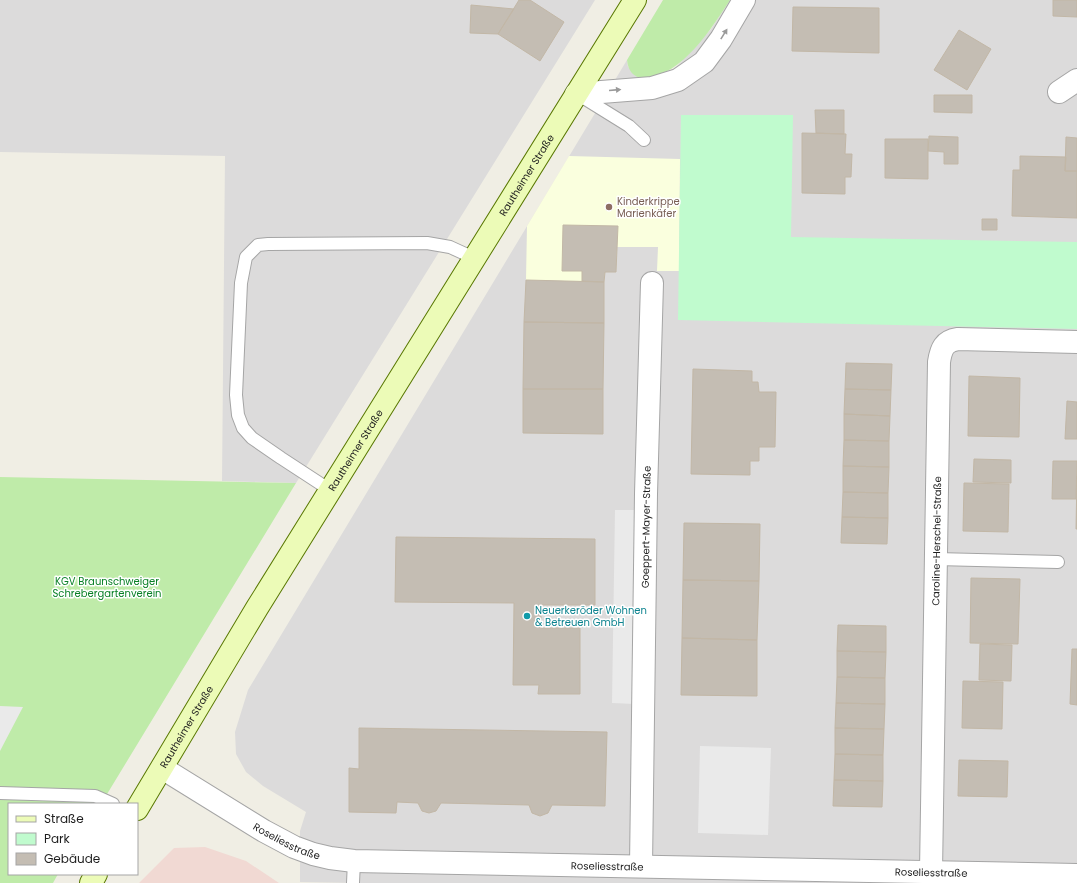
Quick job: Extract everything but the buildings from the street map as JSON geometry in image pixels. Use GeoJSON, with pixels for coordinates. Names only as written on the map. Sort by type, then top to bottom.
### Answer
{"type":"FeatureCollection","features":[{"type":"Feature","properties":{"kind":"main road","name":"Rautheimer Straße"},"geometry":{"type":"LineString","coordinates":[[138,807],[257,608],[635,0]]}},
{"type":"Feature","properties":{"kind":"street"},"geometry":{"type":"LineString","coordinates":[[576,94],[652,88],[678,80],[704,62],[721,39],[744,0]]}},
{"type":"Feature","properties":{"kind":"street"},"geometry":{"type":"LineString","coordinates":[[1059,92],[1077,80]]}},
{"type":"Feature","properties":{"kind":"street","name":"Goeppert-Mayer-Straße"},"geometry":{"type":"LineString","coordinates":[[641,866],[646,494],[652,283]]}},
{"type":"Feature","properties":{"kind":"street","name":"Caroline-Herschel-Straße"},"geometry":{"type":"LineString","coordinates":[[931,872],[939,362],[941,351],[945,344],[950,340],[958,339],[1077,342]]}},
{"type":"Feature","properties":{"kind":"street","name":"Roseliesstraße"},"geometry":{"type":"LineString","coordinates":[[162,768],[264,831],[294,847],[330,858],[354,861],[1077,875]]}},
{"type":"Feature","properties":{"kind":"lane"},"geometry":{"type":"LineString","coordinates":[[576,94],[629,126],[644,140]]}},
{"type":"Feature","properties":{"kind":"lane"},"geometry":{"type":"LineString","coordinates":[[330,490],[252,438],[243,428],[238,415],[236,395],[238,338],[241,282],[246,257],[258,245],[268,244],[427,243],[450,247],[474,258]]}},
{"type":"Feature","properties":{"kind":"lane"},"geometry":{"type":"LineString","coordinates":[[936,559],[1058,562]]}},
{"type":"Feature","properties":{"kind":"lane"},"geometry":{"type":"LineString","coordinates":[[0,793],[95,796],[111,803]]}},
{"type":"Feature","properties":{"kind":"lane"},"geometry":{"type":"LineString","coordinates":[[353,883],[354,861]]}},
{"type":"Feature","properties":{"kind":"shaded area"},"geometry":{"type":"Polygon","coordinates":[[[0,0],[595,0],[296,483],[222,481],[225,156],[0,152],[0,0]]]}},
{"type":"Feature","properties":{"kind":"shaded area"},"geometry":{"type":"Polygon","coordinates":[[[730,0],[1077,0],[1077,883],[300,882],[300,831],[306,812],[263,786],[246,772],[236,754],[235,732],[248,690],[627,60],[628,67],[651,78],[673,69],[711,29],[730,0]]]}},
{"type":"Feature","properties":{"kind":"shaded area","name":"Kinderkrippe Marienkäfer"},"geometry":{"type":"Polygon","coordinates":[[[569,156],[680,159],[679,271],[657,271],[658,247],[617,247],[616,272],[605,272],[604,282],[526,280],[527,226],[569,156]]]}},
{"type":"Feature","properties":{"kind":"shaded area"},"geometry":{"type":"Polygon","coordinates":[[[615,510],[638,510],[635,704],[612,703],[615,510]]]}},
{"type":"Feature","properties":{"kind":"shaded area"},"geometry":{"type":"Polygon","coordinates":[[[0,706],[23,707],[0,751],[0,706]]]}},
{"type":"Feature","properties":{"kind":"shaded area"},"geometry":{"type":"Polygon","coordinates":[[[700,746],[771,748],[768,835],[698,833],[700,746]]]}},
{"type":"Feature","properties":{"kind":"shaded area"},"geometry":{"type":"Polygon","coordinates":[[[205,847],[246,861],[279,883],[139,883],[174,848],[205,847]]]}},
{"type":"Feature","properties":{"kind":"green space"},"geometry":{"type":"Polygon","coordinates":[[[663,0],[730,0],[705,36],[684,59],[659,75],[646,78],[635,76],[630,71],[627,60],[663,0]]]}},
{"type":"Feature","properties":{"kind":"green space"},"geometry":{"type":"Polygon","coordinates":[[[681,115],[793,115],[791,237],[1077,242],[1077,329],[678,320],[681,115]]]}},
{"type":"Feature","properties":{"kind":"green space","name":"KGV Braunschweiger Schrebergartenverein"},"geometry":{"type":"Polygon","coordinates":[[[0,477],[296,483],[102,803],[8,803],[8,875],[57,875],[53,883],[0,883],[0,477]]]}},
{"type":"Feature","properties":{"kind":"place","name":"Kinderkrippe Marienkäfer"},"geometry":{"type":"Point","coordinates":[609,207]}},
{"type":"Feature","properties":{"kind":"place","name":"Neuerkeröder Wohnen & Betreuen GmbH"},"geometry":{"type":"Point","coordinates":[527,616]}}]}
